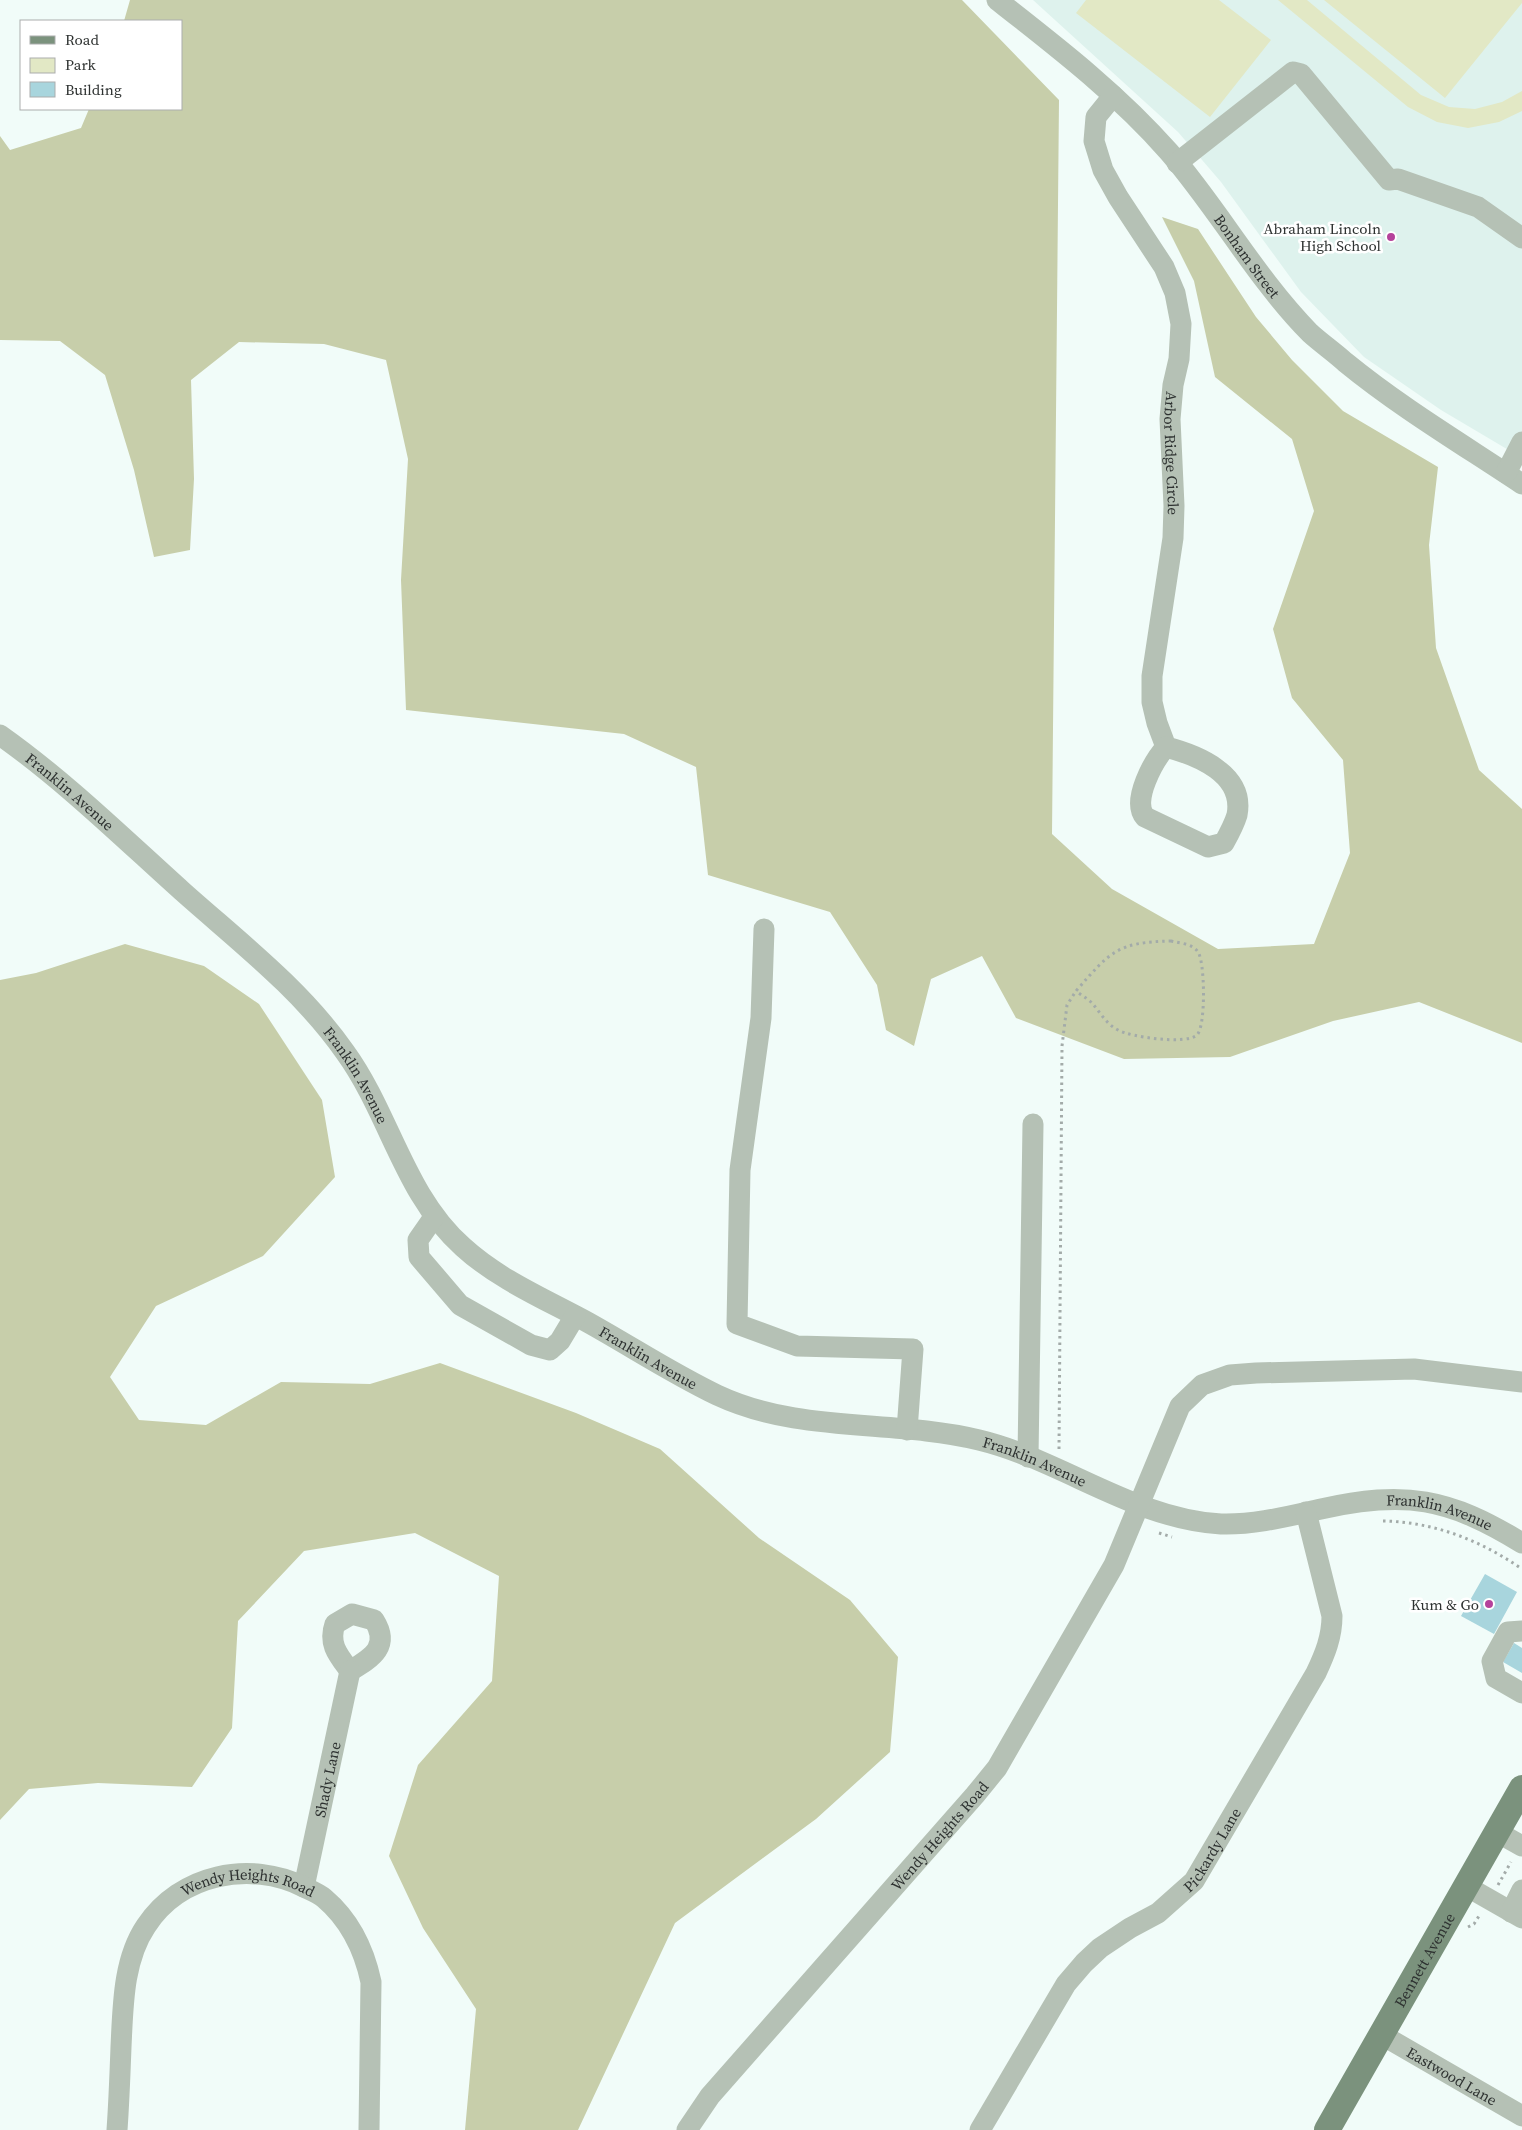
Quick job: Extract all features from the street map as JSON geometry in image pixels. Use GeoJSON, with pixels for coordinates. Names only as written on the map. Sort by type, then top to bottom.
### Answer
{"type":"FeatureCollection","features":[{"type":"Feature","properties":{"kind":"main road","name":"Bennett Avenue"},"geometry":{"type":"LineString","coordinates":[[1327,2130],[1522,1788]]}},
{"type":"Feature","properties":{"kind":"street","name":"Bonham Street"},"geometry":{"type":"LineString","coordinates":[[997,0],[1057,48],[1136,117],[1202,193],[1262,278],[1312,334],[1376,387],[1514,479]]}},
{"type":"Feature","properties":{"kind":"street"},"geometry":{"type":"LineString","coordinates":[[1177,163],[1293,72],[1301,74],[1390,180],[1398,179],[1478,207],[1522,238]]}},
{"type":"Feature","properties":{"kind":"street","name":"Arbor Ridge Circle"},"geometry":{"type":"LineString","coordinates":[[1113,96],[1096,117],[1094,141],[1103,170],[1118,197],[1164,267],[1175,293],[1181,324],[1179,358],[1173,385],[1170,419],[1174,506],[1173,538],[1152,676],[1152,702],[1166,747]]}},
{"type":"Feature","properties":{"kind":"street"},"geometry":{"type":"LineString","coordinates":[[1514,479],[1522,442]]}},
{"type":"Feature","properties":{"kind":"street","name":"Franklin Avenue"},"geometry":{"type":"LineString","coordinates":[[0,735],[68,789],[281,979],[324,1025],[360,1075],[416,1190],[434,1216],[465,1250],[485,1265],[669,1369],[720,1396],[753,1409],[802,1420],[907,1430],[979,1440],[1028,1456],[1140,1505],[1178,1517],[1224,1524],[1266,1521],[1350,1502],[1402,1499],[1429,1502],[1454,1508],[1471,1515],[1522,1543]]}},
{"type":"Feature","properties":{"kind":"street"},"geometry":{"type":"LineString","coordinates":[[1166,747],[1184,752],[1220,771],[1232,786],[1237,812],[1224,843],[1208,847],[1145,817],[1141,813],[1139,808],[1141,794],[1156,760],[1166,747]]}},
{"type":"Feature","properties":{"kind":"street"},"geometry":{"type":"LineString","coordinates":[[764,929],[761,1018],[740,1170],[737,1324],[797,1346],[913,1349],[907,1430]]}},
{"type":"Feature","properties":{"kind":"street"},"geometry":{"type":"LineString","coordinates":[[1028,1456],[1033,1124]]}},
{"type":"Feature","properties":{"kind":"street"},"geometry":{"type":"LineString","coordinates":[[434,1216],[418,1240],[419,1257],[460,1305],[531,1345],[550,1350],[560,1341],[575,1316]]}},
{"type":"Feature","properties":{"kind":"street","name":"Wendy Heights Road"},"geometry":{"type":"LineString","coordinates":[[687,2130],[710,2096],[997,1768],[1114,1565],[1180,1406],[1202,1385],[1230,1375],[1414,1369],[1522,1382]]}},
{"type":"Feature","properties":{"kind":"street","name":"Pickardy Lane"},"geometry":{"type":"LineString","coordinates":[[980,2130],[1066,1984],[1084,1963],[1100,1948],[1158,1913],[1194,1881],[1316,1673],[1327,1648],[1332,1630],[1332,1616],[1306,1512]]}},
{"type":"Feature","properties":{"kind":"street"},"geometry":{"type":"LineString","coordinates":[[1522,1631],[1508,1632],[1492,1661],[1496,1678],[1522,1693]]}},
{"type":"Feature","properties":{"kind":"street","name":"Shady Lane"},"geometry":{"type":"LineString","coordinates":[[304,1887],[350,1671]]}},
{"type":"Feature","properties":{"kind":"street"},"geometry":{"type":"LineString","coordinates":[[1497,1832],[1522,1846]]}},
{"type":"Feature","properties":{"kind":"street","name":"Wendy Heights Road"},"geometry":{"type":"LineString","coordinates":[[118,2130],[125,1986],[134,1949],[145,1926],[173,1896],[196,1884],[218,1876],[246,1872],[287,1878],[322,1896],[335,1908],[357,1939],[366,1961],[370,1982],[369,2130]]}},
{"type":"Feature","properties":{"kind":"street"},"geometry":{"type":"LineString","coordinates":[[1466,1886],[1516,1915],[1522,1890]]}},
{"type":"Feature","properties":{"kind":"street","name":"Eastwood Lane"},"geometry":{"type":"LineString","coordinates":[[1382,2035],[1522,2116]]}},
{"type":"Feature","properties":{"kind":"path"},"geometry":{"type":"LineString","coordinates":[[1056,1469],[1059,1415],[1062,1046],[1067,1005],[1076,991],[1101,963],[1123,948],[1134,944],[1154,942],[1185,944],[1196,950],[1201,959],[1202,1027],[1197,1035],[1184,1038],[1143,1037],[1122,1032],[1106,1021],[1091,1001],[1076,991]]}},
{"type":"Feature","properties":{"kind":"shaded area","name":"Abraham Lincoln High School"},"geometry":{"type":"Polygon","coordinates":[[[1033,0],[1522,0],[1522,458],[1441,410],[1364,357],[1301,292],[1221,182],[1178,132],[1033,0]]]}},
{"type":"Feature","properties":{"kind":"green space"},"geometry":{"type":"Polygon","coordinates":[[[130,0],[962,0],[1059,100],[1052,834],[1112,889],[1218,949],[1314,944],[1350,853],[1343,760],[1292,698],[1273,629],[1314,511],[1292,439],[1215,377],[1194,281],[1162,217],[1198,229],[1256,317],[1292,360],[1343,411],[1438,467],[1429,545],[1436,648],[1479,770],[1522,809],[1522,1043],[1419,1002],[1333,1021],[1230,1057],[1124,1059],[1016,1018],[982,956],[931,979],[914,1046],[886,1030],[877,985],[830,912],[708,875],[696,767],[624,734],[406,710],[401,580],[408,459],[386,360],[324,344],[239,342],[191,380],[194,479],[190,550],[154,557],[134,470],[105,375],[60,341],[0,340],[0,136],[10,150],[81,128],[89,110],[182,110],[182,20],[124,20],[130,0]]]}},
{"type":"Feature","properties":{"kind":"green space"},"geometry":{"type":"Polygon","coordinates":[[[1086,0],[1219,0],[1271,40],[1210,117],[1076,13],[1086,0]]]}},
{"type":"Feature","properties":{"kind":"green space"},"geometry":{"type":"Polygon","coordinates":[[[1278,0],[1307,0],[1421,95],[1449,107],[1475,109],[1502,102],[1522,91],[1522,111],[1499,122],[1468,128],[1437,122],[1408,107],[1278,0]]]}},
{"type":"Feature","properties":{"kind":"green space"},"geometry":{"type":"Polygon","coordinates":[[[1324,0],[1522,0],[1522,3],[1445,98],[1324,0]]]}},
{"type":"Feature","properties":{"kind":"green space"},"geometry":{"type":"Polygon","coordinates":[[[125,944],[204,966],[259,1004],[322,1100],[335,1177],[263,1256],[156,1306],[110,1377],[139,1420],[206,1425],[281,1382],[370,1384],[440,1363],[576,1413],[660,1449],[759,1538],[850,1600],[898,1657],[890,1752],[816,1819],[675,1923],[578,2130],[465,2130],[476,2009],[423,1928],[389,1856],[418,1765],[492,1681],[499,1576],[415,1533],[304,1551],[238,1621],[232,1728],[192,1787],[98,1783],[29,1789],[0,1820],[0,980],[36,973],[125,944]]]}},
{"type":"Feature","properties":{"kind":"building","name":"Kum & Go"},"geometry":{"type":"Polygon","coordinates":[[[1485,1574],[1517,1592],[1494,1634],[1461,1616],[1485,1574]]]}},
{"type":"Feature","properties":{"kind":"building"},"geometry":{"type":"Polygon","coordinates":[[[1514,1643],[1522,1648],[1522,1673],[1503,1662],[1514,1643]]]}},
{"type":"Feature","properties":{"kind":"place","name":"Abraham Lincoln High School"},"geometry":{"type":"Point","coordinates":[1391,237]}},
{"type":"Feature","properties":{"kind":"place","name":"Kum & Go"},"geometry":{"type":"Point","coordinates":[1489,1604]}}]}
